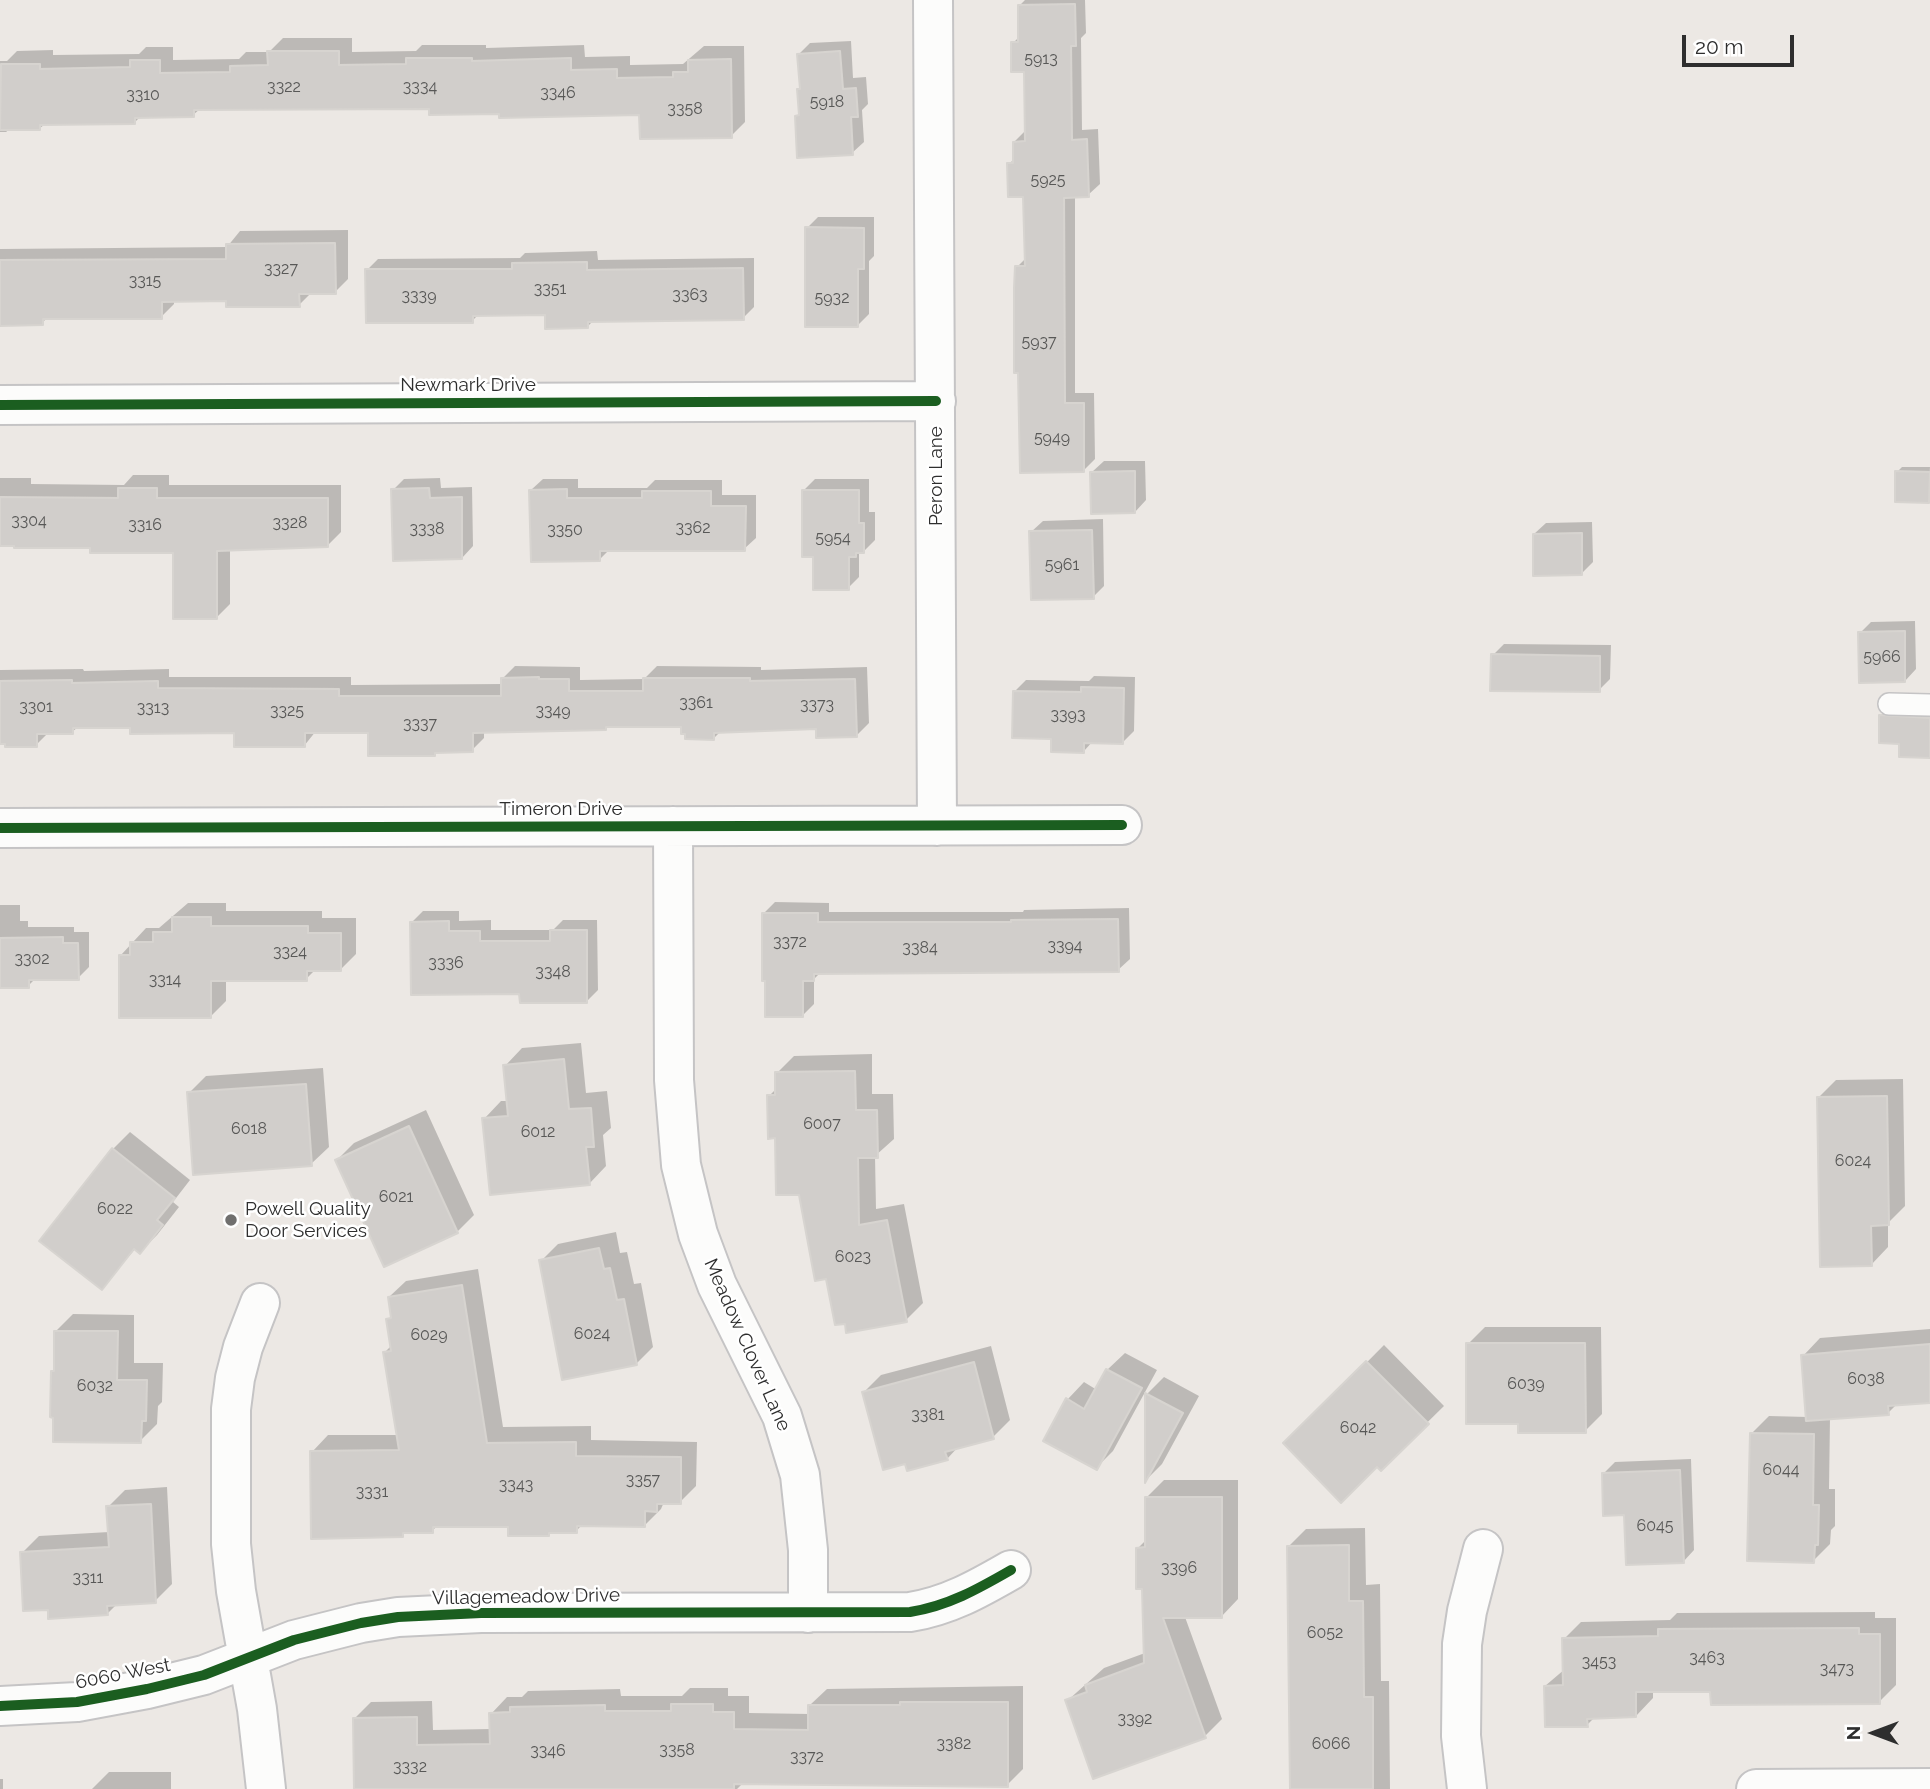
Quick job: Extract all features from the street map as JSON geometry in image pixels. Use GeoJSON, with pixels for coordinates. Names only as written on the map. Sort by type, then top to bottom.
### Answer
{"type":"FeatureCollection","features":[{"type":"Feature","properties":{"kind":"street","name":"Peron Lane"},"geometry":{"type":"LineString","coordinates":[[933,0],[937,826]]}},
{"type":"Feature","properties":{"kind":"street","name":"Newmark Drive"},"geometry":{"type":"LineString","coordinates":[[0,405],[936,401]]}},
{"type":"Feature","properties":{"kind":"street","name":"Timeron Drive"},"geometry":{"type":"LineString","coordinates":[[0,828],[1122,825]]}},
{"type":"Feature","properties":{"kind":"street","name":"Meadow Clover Lane"},"geometry":{"type":"LineString","coordinates":[[673,826],[674,1080],[681,1165],[698,1234],[717,1285],[782,1416],[800,1475],[808,1550],[808,1613]]}},
{"type":"Feature","properties":{"kind":"street"},"geometry":{"type":"LineString","coordinates":[[260,1303],[243,1347],[231,1409],[232,1568],[249,1658],[266,1789]]}},
{"type":"Feature","properties":{"kind":"street"},"geometry":{"type":"LineString","coordinates":[[1467,1789],[1461,1736],[1462,1636],[1483,1549]]}},
{"type":"Feature","properties":{"kind":"street","name":"Villagemeadow Drive"},"geometry":{"type":"LineString","coordinates":[[249,1658],[293,1640],[327,1631],[398,1617],[438,1614],[910,1612],[957,1600],[1011,1570]]}},
{"type":"Feature","properties":{"kind":"street","name":"6060 West"},"geometry":{"type":"LineString","coordinates":[[0,1706],[77,1702],[124,1694],[204,1675],[249,1658]]}},
{"type":"Feature","properties":{"kind":"street"},"geometry":{"type":"LineString","coordinates":[[1756,1789],[1930,1788]]}},
{"type":"Feature","properties":{"kind":"lane"},"geometry":{"type":"LineString","coordinates":[[1889,704],[1930,705]]}},
{"type":"Feature","properties":{"kind":"building"},"geometry":{"type":"Polygon","coordinates":[[[1075,4],[1076,46],[1071,46],[1072,140],[1087,139],[1089,197],[1064,198],[1065,403],[1084,403],[1084,472],[1020,473],[1018,373],[1014,373],[1014,288],[1015,266],[1025,266],[1023,197],[1008,197],[1007,163],[1013,163],[1013,142],[1025,141],[1024,72],[1011,72],[1011,42],[1018,42],[1018,5],[1075,4]]]}},
{"type":"Feature","properties":{"kind":"building"},"geometry":{"type":"Polygon","coordinates":[[[267,51],[339,51],[339,65],[406,64],[406,58],[472,58],[472,61],[571,58],[571,70],[617,69],[617,78],[673,77],[673,72],[688,72],[688,60],[731,59],[732,138],[640,139],[639,115],[499,118],[499,114],[429,115],[429,109],[194,110],[194,117],[135,118],[135,124],[40,125],[40,130],[0,130],[1,64],[40,64],[40,69],[130,67],[130,60],[160,60],[160,73],[230,72],[230,66],[268,65],[267,51]]]}},
{"type":"Feature","properties":{"kind":"building"},"geometry":{"type":"Polygon","coordinates":[[[840,51],[843,89],[856,88],[858,117],[851,117],[853,155],[797,158],[795,116],[799,115],[797,89],[800,89],[797,54],[840,51]]]}},
{"type":"Feature","properties":{"kind":"building"},"geometry":{"type":"Polygon","coordinates":[[[805,227],[864,228],[864,269],[858,269],[858,327],[805,327],[805,227]]]}},
{"type":"Feature","properties":{"kind":"building"},"geometry":{"type":"Polygon","coordinates":[[[335,243],[336,294],[299,294],[300,307],[226,307],[226,301],[162,302],[162,319],[43,319],[43,325],[0,326],[0,260],[226,259],[226,244],[335,243]]]}},
{"type":"Feature","properties":{"kind":"building"},"geometry":{"type":"Polygon","coordinates":[[[587,262],[587,270],[743,268],[744,320],[588,322],[588,328],[545,329],[545,315],[473,316],[473,323],[366,323],[365,269],[512,269],[512,263],[587,262]]]}},
{"type":"Feature","properties":{"kind":"building"},"geometry":{"type":"Polygon","coordinates":[[[1135,471],[1135,513],[1091,514],[1090,472],[1135,471]]]}},
{"type":"Feature","properties":{"kind":"building"},"geometry":{"type":"Polygon","coordinates":[[[1895,471],[1930,472],[1929,503],[1895,502],[1895,471]]]}},
{"type":"Feature","properties":{"kind":"building"},"geometry":{"type":"Polygon","coordinates":[[[118,488],[157,488],[157,498],[328,498],[328,547],[217,551],[217,619],[173,619],[173,553],[90,553],[90,548],[0,546],[0,497],[118,498],[118,488]]]}},
{"type":"Feature","properties":{"kind":"building"},"geometry":{"type":"Polygon","coordinates":[[[429,488],[430,498],[462,497],[462,559],[393,561],[391,489],[429,488]]]}},
{"type":"Feature","properties":{"kind":"building"},"geometry":{"type":"Polygon","coordinates":[[[567,489],[567,498],[642,498],[642,491],[711,491],[711,506],[746,506],[745,551],[600,551],[600,561],[531,562],[529,490],[567,489]]]}},
{"type":"Feature","properties":{"kind":"building"},"geometry":{"type":"Polygon","coordinates":[[[802,490],[859,490],[859,523],[864,523],[864,553],[849,557],[849,590],[813,590],[813,557],[802,557],[802,490]]]}},
{"type":"Feature","properties":{"kind":"building"},"geometry":{"type":"Polygon","coordinates":[[[1092,530],[1094,599],[1031,600],[1029,531],[1092,530]]]}},
{"type":"Feature","properties":{"kind":"building"},"geometry":{"type":"Polygon","coordinates":[[[1582,533],[1582,575],[1533,576],[1533,534],[1582,533]]]}},
{"type":"Feature","properties":{"kind":"building"},"geometry":{"type":"Polygon","coordinates":[[[1905,631],[1905,682],[1859,683],[1858,632],[1905,631]]]}},
{"type":"Feature","properties":{"kind":"building"},"geometry":{"type":"Polygon","coordinates":[[[1491,654],[1600,656],[1600,692],[1490,691],[1491,654]]]}},
{"type":"Feature","properties":{"kind":"building"},"geometry":{"type":"Polygon","coordinates":[[[501,678],[569,679],[569,691],[643,691],[643,678],[750,678],[750,681],[855,679],[857,737],[816,738],[816,729],[714,733],[714,740],[685,739],[685,734],[681,734],[681,727],[606,727],[606,730],[473,733],[473,752],[435,753],[435,756],[368,756],[368,733],[305,733],[305,747],[234,747],[234,733],[130,734],[130,728],[73,728],[73,734],[37,734],[37,747],[5,747],[5,744],[0,744],[0,681],[158,681],[158,688],[339,689],[339,696],[501,696],[501,678]]]}},
{"type":"Feature","properties":{"kind":"building"},"geometry":{"type":"Polygon","coordinates":[[[1081,687],[1124,688],[1123,744],[1084,743],[1084,753],[1051,752],[1051,739],[1012,738],[1013,691],[1081,692],[1081,687]]]}},
{"type":"Feature","properties":{"kind":"building"},"geometry":{"type":"Polygon","coordinates":[[[1879,715],[1930,718],[1930,758],[1899,757],[1899,744],[1879,743],[1879,715]]]}},
{"type":"Feature","properties":{"kind":"building"},"geometry":{"type":"Polygon","coordinates":[[[762,913],[818,913],[818,922],[1118,919],[1119,972],[814,974],[814,981],[803,981],[803,1017],[765,1017],[762,913]]]}},
{"type":"Feature","properties":{"kind":"building"},"geometry":{"type":"Polygon","coordinates":[[[172,917],[211,917],[211,926],[308,926],[308,933],[341,933],[341,971],[307,971],[307,981],[211,981],[211,1018],[119,1018],[119,955],[130,955],[130,942],[153,942],[153,932],[172,932],[172,917]]]}},
{"type":"Feature","properties":{"kind":"building"},"geometry":{"type":"Polygon","coordinates":[[[449,921],[449,931],[480,931],[480,941],[550,941],[550,930],[587,930],[587,1003],[520,1003],[519,994],[411,995],[410,922],[449,921]]]}},
{"type":"Feature","properties":{"kind":"building"},"geometry":{"type":"Polygon","coordinates":[[[63,937],[63,943],[78,943],[79,980],[29,980],[29,988],[0,988],[0,938],[63,937]]]}},
{"type":"Feature","properties":{"kind":"building"},"geometry":{"type":"Polygon","coordinates":[[[564,1059],[569,1109],[591,1108],[594,1147],[586,1147],[590,1185],[490,1195],[482,1118],[508,1116],[503,1065],[564,1059]]]}},
{"type":"Feature","properties":{"kind":"building"},"geometry":{"type":"Polygon","coordinates":[[[855,1071],[856,1110],[877,1110],[878,1158],[858,1158],[859,1225],[887,1220],[907,1322],[846,1333],[845,1324],[835,1325],[826,1279],[815,1281],[799,1195],[776,1195],[775,1138],[768,1139],[767,1095],[775,1095],[775,1072],[855,1071]]]}},
{"type":"Feature","properties":{"kind":"building"},"geometry":{"type":"Polygon","coordinates":[[[306,1084],[312,1166],[193,1175],[187,1092],[306,1084]]]}},
{"type":"Feature","properties":{"kind":"building"},"geometry":{"type":"Polygon","coordinates":[[[1887,1096],[1889,1225],[1871,1226],[1872,1266],[1820,1267],[1817,1097],[1887,1096]]]}},
{"type":"Feature","properties":{"kind":"building"},"geometry":{"type":"Polygon","coordinates":[[[409,1126],[458,1233],[384,1267],[335,1160],[409,1126]]]}},
{"type":"Feature","properties":{"kind":"building"},"geometry":{"type":"Polygon","coordinates":[[[112,1148],[175,1198],[157,1220],[163,1225],[140,1254],[134,1249],[102,1290],[39,1241],[112,1148]]]}},
{"type":"Feature","properties":{"kind":"building"},"geometry":{"type":"Polygon","coordinates":[[[599,1248],[604,1269],[610,1268],[617,1300],[624,1299],[637,1365],[562,1380],[539,1260],[599,1248]]]}},
{"type":"Feature","properties":{"kind":"building"},"geometry":{"type":"Polygon","coordinates":[[[462,1285],[487,1443],[576,1442],[576,1456],[681,1457],[681,1504],[657,1504],[657,1512],[645,1511],[645,1527],[577,1526],[577,1533],[508,1536],[508,1527],[433,1527],[433,1533],[403,1533],[403,1537],[311,1539],[310,1451],[399,1450],[383,1352],[391,1351],[386,1319],[391,1318],[388,1297],[462,1285]]]}},
{"type":"Feature","properties":{"kind":"building"},"geometry":{"type":"Polygon","coordinates":[[[54,1331],[118,1331],[117,1380],[147,1380],[146,1421],[142,1421],[141,1443],[53,1442],[53,1418],[50,1417],[54,1331]]]}},
{"type":"Feature","properties":{"kind":"building"},"geometry":{"type":"Polygon","coordinates":[[[1466,1343],[1585,1343],[1586,1433],[1518,1433],[1518,1424],[1466,1424],[1466,1343]]]}},
{"type":"Feature","properties":{"kind":"building"},"geometry":{"type":"Polygon","coordinates":[[[1930,1344],[1930,1403],[1888,1406],[1889,1415],[1806,1421],[1801,1355],[1930,1344]]]}},
{"type":"Feature","properties":{"kind":"building"},"geometry":{"type":"Polygon","coordinates":[[[1366,1361],[1429,1424],[1381,1471],[1377,1467],[1341,1503],[1283,1443],[1366,1361]]]}},
{"type":"Feature","properties":{"kind":"building"},"geometry":{"type":"Polygon","coordinates":[[[974,1362],[994,1439],[945,1452],[948,1460],[907,1471],[905,1464],[883,1470],[862,1392],[974,1362]]]}},
{"type":"Feature","properties":{"kind":"building"},"geometry":{"type":"Polygon","coordinates":[[[1106,1369],[1142,1388],[1097,1470],[1043,1441],[1066,1398],[1084,1409],[1106,1369]]]}},
{"type":"Feature","properties":{"kind":"building"},"geometry":{"type":"Polygon","coordinates":[[[1145,1393],[1183,1413],[1145,1483],[1145,1393]]]}},
{"type":"Feature","properties":{"kind":"building"},"geometry":{"type":"Polygon","coordinates":[[[1750,1433],[1814,1434],[1813,1505],[1819,1505],[1818,1545],[1815,1545],[1814,1563],[1747,1561],[1750,1433]]]}},
{"type":"Feature","properties":{"kind":"building"},"geometry":{"type":"Polygon","coordinates":[[[1680,1470],[1684,1563],[1626,1565],[1624,1515],[1603,1516],[1602,1473],[1680,1470]]]}},
{"type":"Feature","properties":{"kind":"building"},"geometry":{"type":"Polygon","coordinates":[[[1145,1497],[1222,1497],[1222,1618],[1163,1618],[1206,1738],[1093,1779],[1065,1700],[1087,1692],[1085,1685],[1144,1663],[1142,1589],[1136,1589],[1136,1548],[1145,1547],[1145,1497]]]}},
{"type":"Feature","properties":{"kind":"building"},"geometry":{"type":"Polygon","coordinates":[[[151,1504],[156,1603],[107,1606],[108,1615],[48,1619],[48,1610],[23,1611],[20,1552],[109,1547],[106,1506],[151,1504]]]}},
{"type":"Feature","properties":{"kind":"building"},"geometry":{"type":"Polygon","coordinates":[[[1349,1545],[1349,1601],[1363,1601],[1364,1697],[1373,1697],[1373,1789],[1290,1789],[1287,1546],[1349,1545]]]}},
{"type":"Feature","properties":{"kind":"building"},"geometry":{"type":"Polygon","coordinates":[[[1859,1628],[1859,1634],[1880,1634],[1880,1704],[1711,1705],[1710,1692],[1636,1692],[1636,1717],[1587,1719],[1588,1727],[1545,1727],[1544,1686],[1563,1685],[1562,1638],[1658,1636],[1658,1629],[1859,1628]]]}},
{"type":"Feature","properties":{"kind":"building"},"geometry":{"type":"Polygon","coordinates":[[[900,1702],[1008,1702],[1008,1787],[734,1784],[734,1789],[354,1789],[353,1718],[417,1717],[417,1745],[490,1744],[489,1713],[510,1712],[510,1707],[605,1705],[605,1711],[671,1711],[671,1704],[713,1704],[713,1712],[734,1712],[734,1729],[808,1730],[808,1705],[900,1705],[900,1702]]]}},
{"type":"Feature","properties":{"kind":"cycle path"},"geometry":{"type":"LineString","coordinates":[[0,405],[936,401]]}},
{"type":"Feature","properties":{"kind":"cycle path"},"geometry":{"type":"LineString","coordinates":[[0,828],[1122,825]]}},
{"type":"Feature","properties":{"kind":"cycle path"},"geometry":{"type":"LineString","coordinates":[[0,1706],[77,1702],[147,1689],[204,1675],[294,1640],[361,1623],[398,1617],[481,1613],[910,1612],[950,1601],[1011,1570]]}},
{"type":"Feature","properties":{"kind":"place","name":"Powell Quality Door Services"},"geometry":{"type":"Point","coordinates":[231,1220]}}]}
